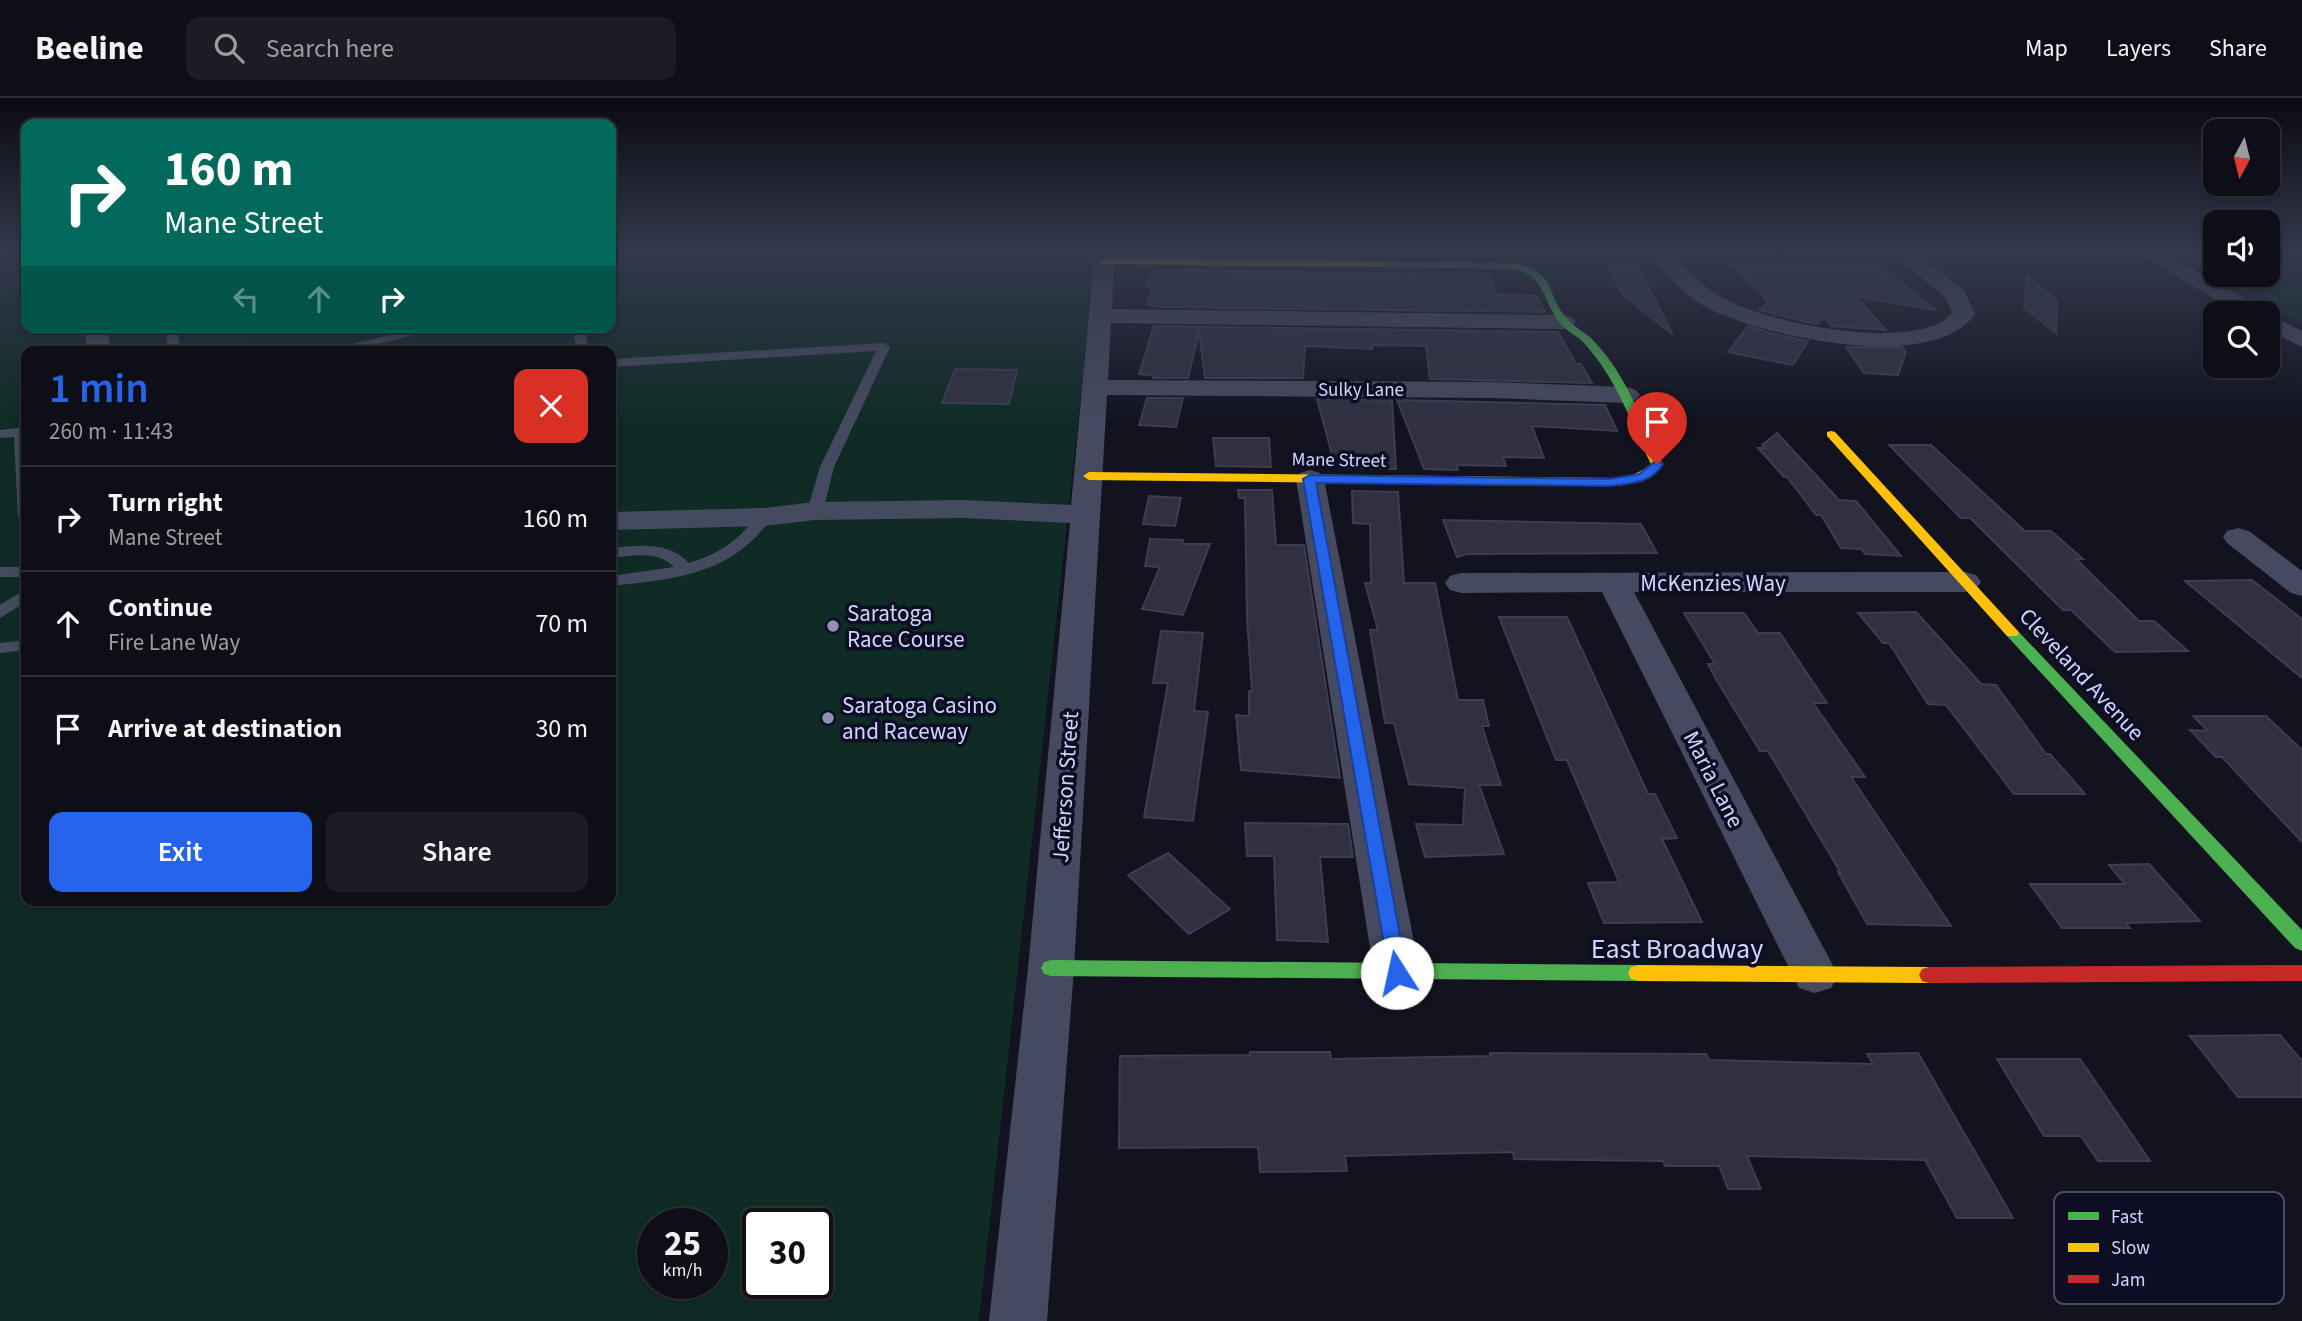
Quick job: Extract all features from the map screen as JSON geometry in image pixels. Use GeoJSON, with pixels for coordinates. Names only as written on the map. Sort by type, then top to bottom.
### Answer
{"type":"FeatureCollection","features":[{"type":"Feature","properties":{"kind":"street","name":"Jefferson Street"},"geometry":{"type":"LineString","coordinates":[[1018,1321],[1051,968],[1101,309]]}},
{"type":"Feature","properties":{"kind":"street"},"geometry":{"type":"LineString","coordinates":[[1557,309],[1564,322],[1604,358],[1627,395]]}},
{"type":"Feature","properties":{"kind":"street"},"geometry":{"type":"LineString","coordinates":[[1729,309],[1743,316],[1799,332],[1853,338],[1903,338],[1934,334],[1956,326],[1964,314],[1962,309]]}},
{"type":"Feature","properties":{"kind":"street"},"geometry":{"type":"LineString","coordinates":[[1100,316],[1564,322]]}},
{"type":"Feature","properties":{"kind":"street"},"geometry":{"type":"LineString","coordinates":[[2280,328],[2302,340]]}},
{"type":"Feature","properties":{"kind":"street","name":"Sulky Lane"},"geometry":{"type":"LineString","coordinates":[[1095,387],[1492,390],[1627,395]]}},
{"type":"Feature","properties":{"kind":"street","name":"Mane Street"},"geometry":{"type":"LineString","coordinates":[[1089,476],[1588,483],[1628,481],[1652,472],[1657,464],[1627,395]]}},
{"type":"Feature","properties":{"kind":"street","name":"Cleveland Avenue"},"geometry":{"type":"LineString","coordinates":[[1831,434],[1965,582],[2302,943]]}},
{"type":"Feature","properties":{"kind":"street"},"geometry":{"type":"LineString","coordinates":[[1310,479],[1397,973]]}},
{"type":"Feature","properties":{"kind":"street"},"geometry":{"type":"LineString","coordinates":[[616,521],[764,517],[815,511],[962,509],[1086,515]]}},
{"type":"Feature","properties":{"kind":"street"},"geometry":{"type":"LineString","coordinates":[[2238,537],[2302,586]]}},
{"type":"Feature","properties":{"kind":"street","name":"McKenzies Way"},"geometry":{"type":"LineString","coordinates":[[1461,583],[1965,582]]}},
{"type":"Feature","properties":{"kind":"street","name":"Maria Lane"},"geometry":{"type":"LineString","coordinates":[[1613,583],[1815,975]]}},
{"type":"Feature","properties":{"kind":"street","name":"East Broadway"},"geometry":{"type":"LineString","coordinates":[[1051,968],[1815,975],[2302,973]]}},
{"type":"Feature","properties":{"kind":"lane"},"geometry":{"type":"LineString","coordinates":[[353,346],[414,333]]}},
{"type":"Feature","properties":{"kind":"lane"},"geometry":{"type":"LineString","coordinates":[[616,363],[884,347],[827,467],[815,511]]}},
{"type":"Feature","properties":{"kind":"lane"},"geometry":{"type":"LineString","coordinates":[[0,434],[21,431]]}},
{"type":"Feature","properties":{"kind":"lane"},"geometry":{"type":"LineString","coordinates":[[616,580],[714,560],[739,548],[764,517]]}},
{"type":"Feature","properties":{"kind":"lane"},"geometry":{"type":"LineString","coordinates":[[616,553],[665,552],[680,561],[684,568]]}},
{"type":"Feature","properties":{"kind":"lane"},"geometry":{"type":"LineString","coordinates":[[0,572],[21,572]]}},
{"type":"Feature","properties":{"kind":"lane"},"geometry":{"type":"LineString","coordinates":[[0,613],[21,598]]}},
{"type":"Feature","properties":{"kind":"lane"},"geometry":{"type":"LineString","coordinates":[[0,648],[21,646]]}},
{"type":"Feature","properties":{"kind":"green space","name":"Saratoga Race Course"},"geometry":{"type":"Polygon","coordinates":[[[0,309],[21,309],[21,333],[616,333],[616,309],[1091,309],[979,1321],[0,1321],[0,309]]]}},
{"type":"Feature","properties":{"kind":"green space"},"geometry":{"type":"Polygon","coordinates":[[[2280,309],[2302,309],[2302,323],[2280,311],[2280,309]]]}},
{"type":"Feature","properties":{"kind":"building"},"geometry":{"type":"Polygon","coordinates":[[[1320,309],[1543,309],[1545,312],[1320,309]]]}},
{"type":"Feature","properties":{"kind":"building"},"geometry":{"type":"Polygon","coordinates":[[[1641,309],[1660,309],[1673,335],[1641,309]]]}},
{"type":"Feature","properties":{"kind":"building"},"geometry":{"type":"Polygon","coordinates":[[[1867,309],[1886,330],[1831,326],[1824,316],[1818,324],[1760,310],[1867,309]]]}},
{"type":"Feature","properties":{"kind":"building"},"geometry":{"type":"Polygon","coordinates":[[[2025,309],[2057,309],[2056,333],[2025,309]]]}},
{"type":"Feature","properties":{"kind":"building"},"geometry":{"type":"Polygon","coordinates":[[[1154,326],[1558,332],[1576,364],[1581,364],[1592,383],[1430,379],[1426,346],[1372,345],[1372,349],[1305,346],[1303,378],[1205,378],[1199,331],[1188,378],[1153,378],[1153,375],[1139,374],[1154,326]]]}},
{"type":"Feature","properties":{"kind":"building"},"geometry":{"type":"Polygon","coordinates":[[[1748,326],[1808,341],[1793,365],[1728,352],[1748,326]]]}},
{"type":"Feature","properties":{"kind":"building"},"geometry":{"type":"Polygon","coordinates":[[[1846,347],[1902,347],[1906,352],[1898,375],[1864,373],[1846,347]]]}},
{"type":"Feature","properties":{"kind":"building"},"geometry":{"type":"Polygon","coordinates":[[[955,369],[1017,370],[1009,404],[942,403],[955,369]]]}},
{"type":"Feature","properties":{"kind":"building"},"geometry":{"type":"Polygon","coordinates":[[[1147,398],[1183,398],[1176,427],[1139,425],[1147,398]]]}},
{"type":"Feature","properties":{"kind":"building"},"geometry":{"type":"Polygon","coordinates":[[[1317,399],[1392,400],[1396,469],[1340,468],[1340,463],[1334,462],[1317,399]]]}},
{"type":"Feature","properties":{"kind":"building"},"geometry":{"type":"Polygon","coordinates":[[[1397,400],[1605,405],[1617,431],[1532,426],[1544,458],[1503,457],[1506,466],[1456,465],[1458,470],[1424,469],[1397,400]]]}},
{"type":"Feature","properties":{"kind":"building"},"geometry":{"type":"Polygon","coordinates":[[[1777,433],[1839,500],[1856,501],[1901,556],[1865,554],[1861,549],[1841,548],[1821,515],[1816,515],[1787,477],[1784,477],[1758,448],[1765,448],[1762,445],[1777,433]]]}},
{"type":"Feature","properties":{"kind":"building"},"geometry":{"type":"Polygon","coordinates":[[[1213,438],[1269,438],[1271,467],[1216,466],[1213,438]]]}},
{"type":"Feature","properties":{"kind":"building"},"geometry":{"type":"Polygon","coordinates":[[[1889,445],[1931,445],[2025,531],[2051,531],[2083,559],[2076,559],[2139,621],[2154,621],[2188,651],[2115,652],[2071,610],[2063,610],[1970,518],[1961,518],[1889,445]]]}},
{"type":"Feature","properties":{"kind":"building"},"geometry":{"type":"Polygon","coordinates":[[[1238,490],[1272,490],[1276,545],[1304,545],[1340,778],[1241,770],[1236,715],[1249,716],[1249,691],[1252,691],[1247,617],[1245,498],[1239,498],[1238,490]]]}},
{"type":"Feature","properties":{"kind":"building"},"geometry":{"type":"Polygon","coordinates":[[[1352,491],[1398,492],[1404,583],[1435,583],[1458,700],[1483,700],[1489,726],[1482,726],[1501,785],[1479,785],[1504,854],[1425,857],[1416,824],[1463,825],[1465,788],[1409,784],[1394,723],[1385,723],[1370,630],[1378,630],[1365,583],[1371,583],[1370,524],[1353,523],[1352,491]]]}},
{"type":"Feature","properties":{"kind":"building"},"geometry":{"type":"Polygon","coordinates":[[[1149,496],[1181,498],[1175,526],[1143,524],[1149,496]]]}},
{"type":"Feature","properties":{"kind":"building"},"geometry":{"type":"Polygon","coordinates":[[[1443,520],[1641,524],[1657,553],[1467,554],[1457,557],[1443,520]]]}},
{"type":"Feature","properties":{"kind":"building"},"geometry":{"type":"Polygon","coordinates":[[[1150,539],[1183,540],[1182,544],[1210,544],[1183,615],[1142,609],[1160,567],[1145,566],[1150,539]]]}},
{"type":"Feature","properties":{"kind":"building"},"geometry":{"type":"Polygon","coordinates":[[[2252,580],[2302,619],[2302,678],[2185,581],[2252,580]]]}},
{"type":"Feature","properties":{"kind":"building"},"geometry":{"type":"Polygon","coordinates":[[[1916,612],[1981,684],[1996,685],[2046,754],[2050,754],[2085,794],[2014,794],[1946,705],[1928,704],[1889,643],[1883,643],[1858,613],[1916,612]]]}},
{"type":"Feature","properties":{"kind":"building"},"geometry":{"type":"Polygon","coordinates":[[[1684,613],[1744,613],[1758,633],[1780,633],[1827,703],[1813,703],[1865,777],[1851,777],[1951,926],[1867,924],[1838,872],[1841,873],[1768,751],[1760,751],[1717,681],[1708,664],[1715,664],[1684,613]]]}},
{"type":"Feature","properties":{"kind":"building"},"geometry":{"type":"Polygon","coordinates":[[[1499,617],[1567,617],[1648,794],[1655,794],[1677,838],[1662,839],[1702,922],[1604,923],[1588,883],[1619,882],[1567,760],[1556,760],[1499,617]]]}},
{"type":"Feature","properties":{"kind":"building"},"geometry":{"type":"Polygon","coordinates":[[[1161,631],[1203,633],[1194,711],[1208,712],[1193,821],[1144,817],[1168,683],[1153,683],[1161,631]]]}},
{"type":"Feature","properties":{"kind":"building"},"geometry":{"type":"Polygon","coordinates":[[[2193,716],[2266,716],[2302,750],[2302,842],[2222,757],[2216,757],[2190,730],[2208,731],[2193,716]]]}},
{"type":"Feature","properties":{"kind":"building"},"geometry":{"type":"Polygon","coordinates":[[[1245,823],[1348,824],[1353,857],[1320,857],[1328,942],[1277,940],[1274,856],[1247,856],[1245,823]]]}},
{"type":"Feature","properties":{"kind":"building"},"geometry":{"type":"Polygon","coordinates":[[[1168,853],[1230,909],[1189,934],[1128,875],[1168,853]]]}},
{"type":"Feature","properties":{"kind":"building"},"geometry":{"type":"Polygon","coordinates":[[[2149,864],[2200,921],[2126,923],[2130,928],[2062,928],[2030,884],[2125,884],[2109,865],[2149,864]]]}},
{"type":"Feature","properties":{"kind":"building"},"geometry":{"type":"Polygon","coordinates":[[[2280,1035],[2302,1061],[2302,1097],[2238,1097],[2190,1036],[2280,1035]]]}},
{"type":"Feature","properties":{"kind":"building"},"geometry":{"type":"Polygon","coordinates":[[[1250,1052],[1330,1052],[1331,1059],[1490,1056],[1490,1053],[1706,1054],[1709,1060],[1873,1064],[1867,1054],[1918,1053],[2013,1218],[1957,1218],[1925,1160],[1747,1156],[1761,1189],[1728,1189],[1719,1166],[1665,1166],[1663,1161],[1514,1159],[1513,1152],[1345,1156],[1347,1171],[1260,1172],[1258,1147],[1119,1148],[1120,1056],[1250,1055],[1250,1052]]]}},
{"type":"Feature","properties":{"kind":"building"},"geometry":{"type":"Polygon","coordinates":[[[1997,1059],[2080,1059],[2150,1161],[2098,1161],[2081,1136],[2044,1136],[1997,1059]]]}},
{"type":"Feature","properties":{"kind":"traffic: fast"},"geometry":{"type":"LineString","coordinates":[[1557,309],[1564,322],[1587,340],[1617,377],[1652,454]]}},
{"type":"Feature","properties":{"kind":"traffic: fast"},"geometry":{"type":"LineString","coordinates":[[2012,633],[2302,943]]}},
{"type":"Feature","properties":{"kind":"traffic: fast"},"geometry":{"type":"LineString","coordinates":[[1051,968],[1638,973]]}},
{"type":"Feature","properties":{"kind":"traffic: slow"},"geometry":{"type":"LineString","coordinates":[[1831,434],[2012,633]]}},
{"type":"Feature","properties":{"kind":"traffic: slow"},"geometry":{"type":"LineString","coordinates":[[1089,476],[1616,482],[1634,479],[1648,472],[1657,464],[1652,454]]}},
{"type":"Feature","properties":{"kind":"traffic: slow"},"geometry":{"type":"LineString","coordinates":[[1638,973],[1929,975]]}},
{"type":"Feature","properties":{"kind":"traffic: jam"},"geometry":{"type":"LineString","coordinates":[[1929,975],[2302,973]]}},
{"type":"Feature","properties":{"kind":"place","name":"Saratoga Race Course"},"geometry":{"type":"Point","coordinates":[833,626]}},
{"type":"Feature","properties":{"kind":"place","name":"Saratoga Casino and Raceway"},"geometry":{"type":"Point","coordinates":[828,718]}},
{"type":"Feature","properties":{"kind":"route"},"geometry":{"type":"LineString","coordinates":[[1397,973],[1310,479],[1588,483],[1628,481],[1652,472],[1657,464]]}}]}
